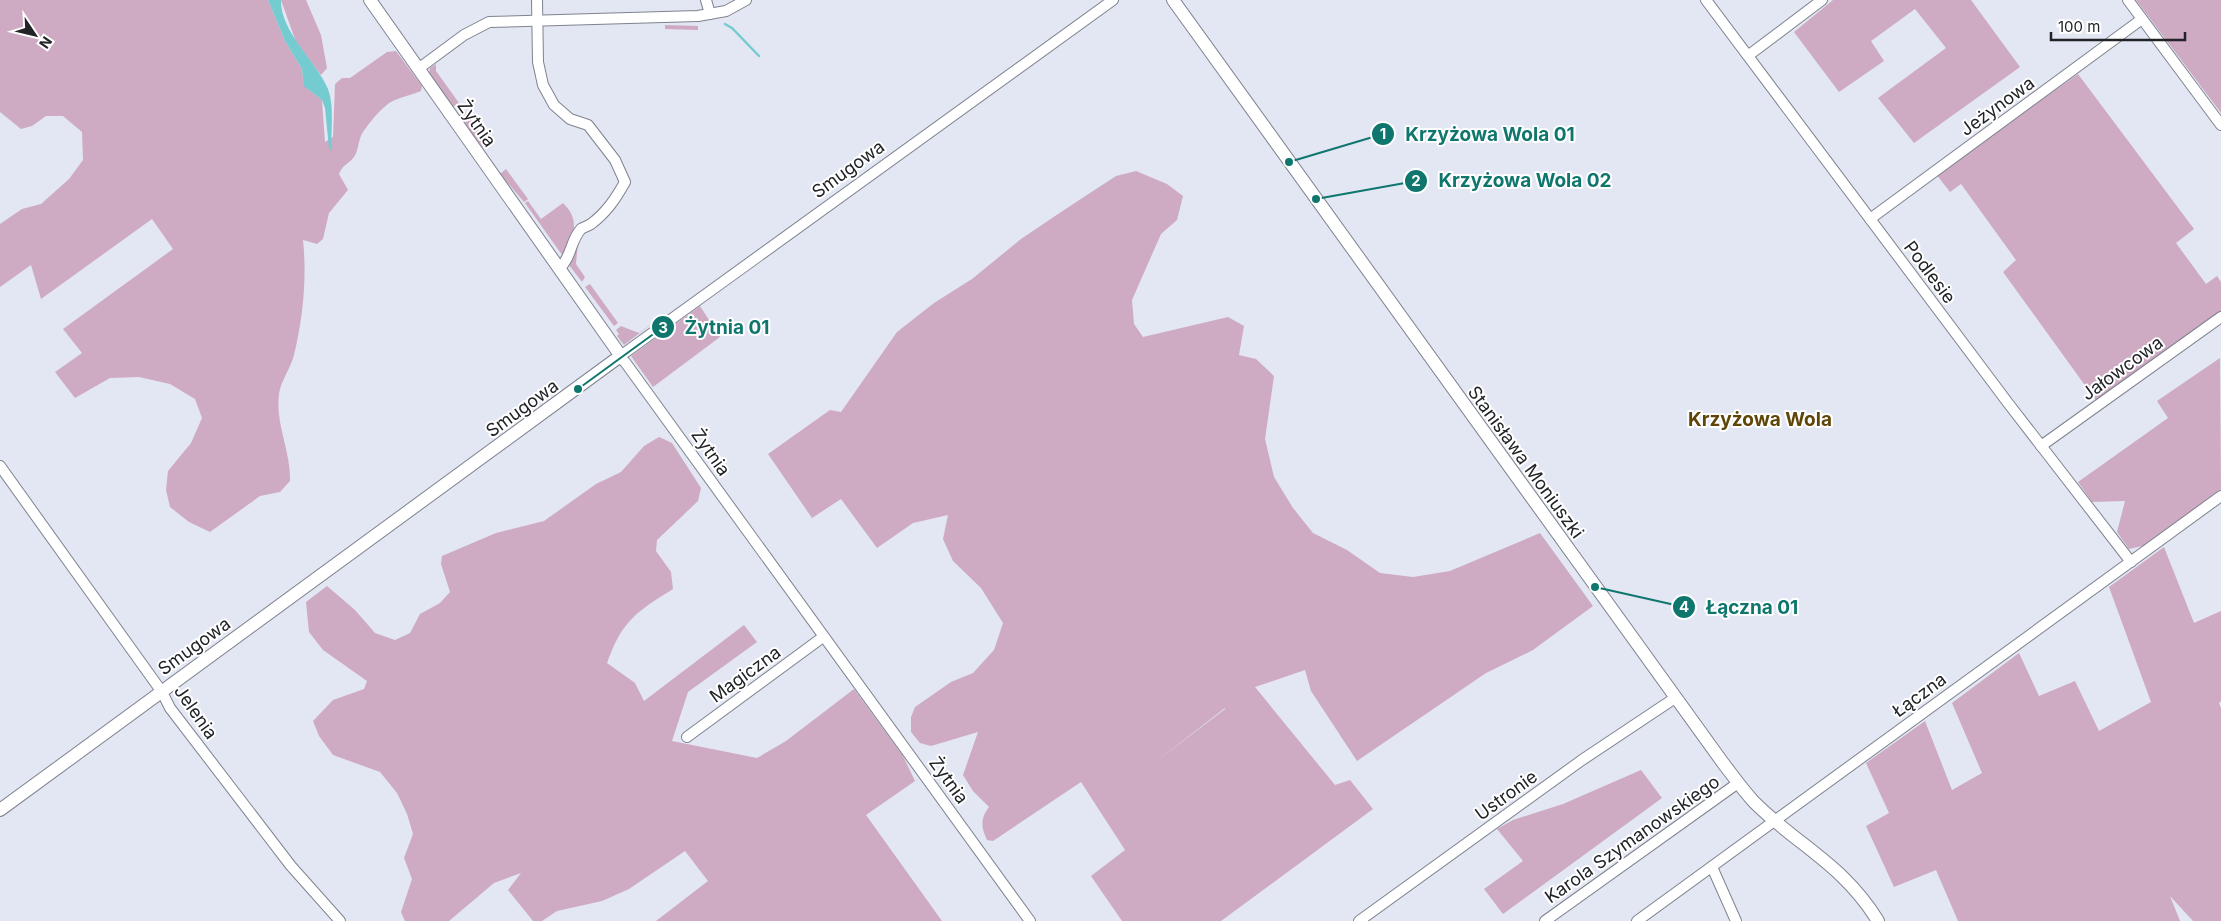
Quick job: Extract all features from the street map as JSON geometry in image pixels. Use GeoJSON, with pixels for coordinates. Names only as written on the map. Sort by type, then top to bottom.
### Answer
{"type":"FeatureCollection","features":[{"type":"Feature","properties":{"kind":"street","name":"Żytnia"},"geometry":{"type":"LineString","coordinates":[[370,0],[619,353],[619,357],[626,362],[823,638],[1030,921]]}},
{"type":"Feature","properties":{"kind":"street"},"geometry":{"type":"LineString","coordinates":[[537,0],[538,62],[544,85],[554,105],[570,119],[588,125],[614,160],[625,182],[615,202],[591,224],[582,229],[575,239],[569,258],[559,269]]}},
{"type":"Feature","properties":{"kind":"street"},"geometry":{"type":"LineString","coordinates":[[706,0],[710,14]]}},
{"type":"Feature","properties":{"kind":"street"},"geometry":{"type":"LineString","coordinates":[[418,69],[464,35],[489,22],[631,19],[710,14],[726,11],[746,0]]}},
{"type":"Feature","properties":{"kind":"street","name":"Smugowa"},"geometry":{"type":"LineString","coordinates":[[0,810],[619,357],[1113,0]]}},
{"type":"Feature","properties":{"kind":"street","name":"Stanisława Moniuszki"},"geometry":{"type":"LineString","coordinates":[[1173,0],[1738,783],[1754,802],[1845,877],[1867,903],[1878,921]]}},
{"type":"Feature","properties":{"kind":"street","name":"Podlesie"},"geometry":{"type":"LineString","coordinates":[[1706,0],[2131,562]]}},
{"type":"Feature","properties":{"kind":"street"},"geometry":{"type":"LineString","coordinates":[[1749,55],[1822,0]]}},
{"type":"Feature","properties":{"kind":"street"},"geometry":{"type":"LineString","coordinates":[[2128,0],[2221,125]]}},
{"type":"Feature","properties":{"kind":"street","name":"Jeżynowa"},"geometry":{"type":"LineString","coordinates":[[1870,219],[2142,19]]}},
{"type":"Feature","properties":{"kind":"street","name":"Jałowcowa"},"geometry":{"type":"LineString","coordinates":[[2042,446],[2221,316]]}},
{"type":"Feature","properties":{"kind":"street","name":"Jelenia"},"geometry":{"type":"LineString","coordinates":[[0,466],[162,692],[170,708],[291,866],[340,921]]}},
{"type":"Feature","properties":{"kind":"street","name":"Łączna"},"geometry":{"type":"LineString","coordinates":[[1637,921],[2221,496]]}},
{"type":"Feature","properties":{"kind":"street","name":"Magiczna"},"geometry":{"type":"LineString","coordinates":[[687,737],[823,638]]}},
{"type":"Feature","properties":{"kind":"street","name":"Ustronie"},"geometry":{"type":"LineString","coordinates":[[1359,921],[1582,760],[1675,698]]}},
{"type":"Feature","properties":{"kind":"street","name":"Karola Szymanowskiego"},"geometry":{"type":"LineString","coordinates":[[1545,921],[1738,783]]}},
{"type":"Feature","properties":{"kind":"street"},"geometry":{"type":"LineString","coordinates":[[1712,867],[1736,921]]}},
{"type":"Feature","properties":{"kind":"shaded area"},"geometry":{"type":"Polygon","coordinates":[[[0,0],[268,0],[285,41],[302,69],[303,79],[308,89],[322,100],[325,142],[333,137],[335,84],[342,78],[350,78],[387,52],[396,51],[422,86],[421,91],[391,102],[369,123],[361,135],[354,157],[342,168],[339,174],[348,190],[329,213],[323,239],[317,244],[303,240],[304,283],[300,327],[293,360],[280,389],[278,405],[290,470],[290,481],[280,492],[260,496],[210,532],[189,522],[170,507],[166,490],[168,471],[191,443],[202,418],[195,399],[170,384],[139,377],[110,378],[75,398],[55,372],[82,353],[63,329],[173,249],[152,219],[41,299],[31,265],[0,287],[0,224],[22,209],[41,204],[69,179],[83,160],[82,132],[63,116],[46,116],[32,126],[21,129],[0,112],[0,0]]]}},
{"type":"Feature","properties":{"kind":"shaded area"},"geometry":{"type":"Polygon","coordinates":[[[281,0],[306,0],[321,35],[327,68],[321,75],[296,42],[281,0]]]}},
{"type":"Feature","properties":{"kind":"shaded area"},"geometry":{"type":"Polygon","coordinates":[[[1833,0],[1971,0],[2020,67],[1914,143],[1878,98],[1946,48],[1915,9],[1871,41],[1884,61],[1839,92],[1794,32],[1833,0]]]}},
{"type":"Feature","properties":{"kind":"shaded area"},"geometry":{"type":"Polygon","coordinates":[[[2136,0],[2221,0],[2221,113],[2136,0]]]}},
{"type":"Feature","properties":{"kind":"shaded area"},"geometry":{"type":"Polygon","coordinates":[[[665,25],[698,26],[698,30],[665,29],[665,25]]]}},
{"type":"Feature","properties":{"kind":"shaded area"},"geometry":{"type":"Polygon","coordinates":[[[436,64],[436,71],[459,103],[453,107],[429,73],[430,68],[436,64]]]}},
{"type":"Feature","properties":{"kind":"shaded area"},"geometry":{"type":"Polygon","coordinates":[[[2078,74],[2194,229],[2176,243],[2206,284],[2217,276],[2221,282],[2221,311],[2097,402],[2003,272],[2016,260],[1961,184],[1950,192],[1936,174],[2078,74]]]}},
{"type":"Feature","properties":{"kind":"shaded area"},"geometry":{"type":"Polygon","coordinates":[[[465,111],[487,144],[482,147],[459,115],[465,111]]]}},
{"type":"Feature","properties":{"kind":"shaded area"},"geometry":{"type":"Polygon","coordinates":[[[506,169],[528,199],[524,202],[500,174],[506,169]]]}},
{"type":"Feature","properties":{"kind":"shaded area"},"geometry":{"type":"Polygon","coordinates":[[[1136,171],[1167,184],[1183,196],[1177,220],[1161,234],[1132,300],[1134,324],[1143,337],[1228,317],[1244,326],[1239,355],[1256,359],[1274,376],[1265,439],[1274,477],[1293,508],[1313,533],[1347,550],[1380,573],[1413,577],[1450,571],[1540,533],[1593,606],[1533,650],[1486,673],[1357,761],[1311,691],[1305,670],[1255,687],[1335,785],[1350,780],[1373,809],[1221,921],[1122,921],[1091,876],[1125,850],[1081,782],[993,841],[987,840],[982,823],[989,807],[973,791],[963,775],[978,732],[931,746],[920,743],[911,732],[911,717],[915,707],[951,682],[973,673],[994,650],[1003,623],[981,588],[953,561],[943,539],[948,515],[913,523],[877,548],[841,499],[812,518],[768,454],[830,410],[841,412],[897,332],[934,303],[972,279],[1021,239],[1116,176],[1136,171]],[[1225,708],[1149,767],[1225,709],[1225,708]]]}},
{"type":"Feature","properties":{"kind":"shaded area"},"geometry":{"type":"Polygon","coordinates":[[[528,201],[541,219],[563,203],[569,210],[574,223],[574,230],[565,259],[525,203],[528,201]]]}},
{"type":"Feature","properties":{"kind":"shaded area"},"geometry":{"type":"Polygon","coordinates":[[[578,241],[576,264],[585,277],[582,282],[569,265],[578,241]]]}},
{"type":"Feature","properties":{"kind":"shaded area"},"geometry":{"type":"Polygon","coordinates":[[[590,284],[618,323],[614,326],[585,287],[590,284]]]}},
{"type":"Feature","properties":{"kind":"shaded area"},"geometry":{"type":"Polygon","coordinates":[[[700,306],[720,337],[653,387],[631,356],[700,306]]]}},
{"type":"Feature","properties":{"kind":"shaded area"},"geometry":{"type":"Polygon","coordinates":[[[657,320],[624,345],[617,336],[619,334],[616,330],[621,326],[639,333],[657,320]]]}},
{"type":"Feature","properties":{"kind":"shaded area"},"geometry":{"type":"Polygon","coordinates":[[[2220,358],[2221,489],[2147,545],[2129,549],[2117,532],[2125,501],[2092,502],[2078,482],[2168,418],[2157,401],[2220,358]]]}},
{"type":"Feature","properties":{"kind":"shaded area"},"geometry":{"type":"Polygon","coordinates":[[[659,437],[672,443],[701,488],[698,501],[657,540],[656,551],[671,572],[673,589],[649,604],[632,619],[618,637],[607,663],[635,683],[644,701],[744,625],[757,642],[688,692],[672,741],[757,758],[786,741],[854,689],[903,756],[915,781],[866,815],[942,921],[656,921],[708,881],[685,851],[629,889],[602,901],[557,911],[542,921],[533,921],[508,890],[521,873],[494,883],[449,921],[405,921],[401,912],[412,879],[404,858],[413,834],[407,814],[397,793],[380,772],[333,755],[319,736],[313,721],[333,700],[364,689],[367,681],[323,650],[309,632],[306,602],[327,586],[355,610],[375,633],[395,640],[410,633],[420,614],[440,603],[450,592],[441,564],[442,556],[496,533],[544,521],[596,484],[621,472],[644,446],[659,437]]]}},
{"type":"Feature","properties":{"kind":"shaded area"},"geometry":{"type":"Polygon","coordinates":[[[2164,547],[2194,623],[2221,611],[2221,701],[2219,703],[2221,708],[2221,921],[2193,921],[2170,896],[2180,921],[1958,921],[1936,870],[1894,887],[1866,826],[1889,813],[1866,763],[1925,721],[1952,790],[1982,773],[1952,703],[2019,653],[2039,696],[2075,681],[2099,731],[2151,702],[2109,587],[2164,547]]]}},
{"type":"Feature","properties":{"kind":"shaded area"},"geometry":{"type":"Polygon","coordinates":[[[1641,770],[1662,798],[1503,914],[1484,889],[1523,861],[1497,829],[1513,820],[1563,804],[1641,770]]]}},
{"type":"Feature","properties":{"kind":"water"},"geometry":{"type":"Polygon","coordinates":[[[268,0],[281,0],[286,24],[328,89],[332,111],[332,151],[329,148],[325,108],[322,100],[304,86],[302,69],[285,41],[268,0]]]}},
{"type":"Feature","properties":{"kind":"waterway"},"geometry":{"type":"LineString","coordinates":[[725,24],[732,28],[759,56]]}},
{"type":"Feature","properties":{"kind":"place","name":"Krzyżowa Wola 01"},"geometry":{"type":"Point","coordinates":[1289,162]}},
{"type":"Feature","properties":{"kind":"place","name":"Krzyżowa Wola 02"},"geometry":{"type":"Point","coordinates":[1316,199]}},
{"type":"Feature","properties":{"kind":"place","name":"Żytnia 01"},"geometry":{"type":"Point","coordinates":[578,389]}},
{"type":"Feature","properties":{"kind":"place","name":"Łączna 01"},"geometry":{"type":"Point","coordinates":[1595,587]}},
{"type":"Feature","properties":{"kind":"district","name":"Krzyżowa Wola"},"geometry":{"type":"Point","coordinates":[1760,419]}}]}
